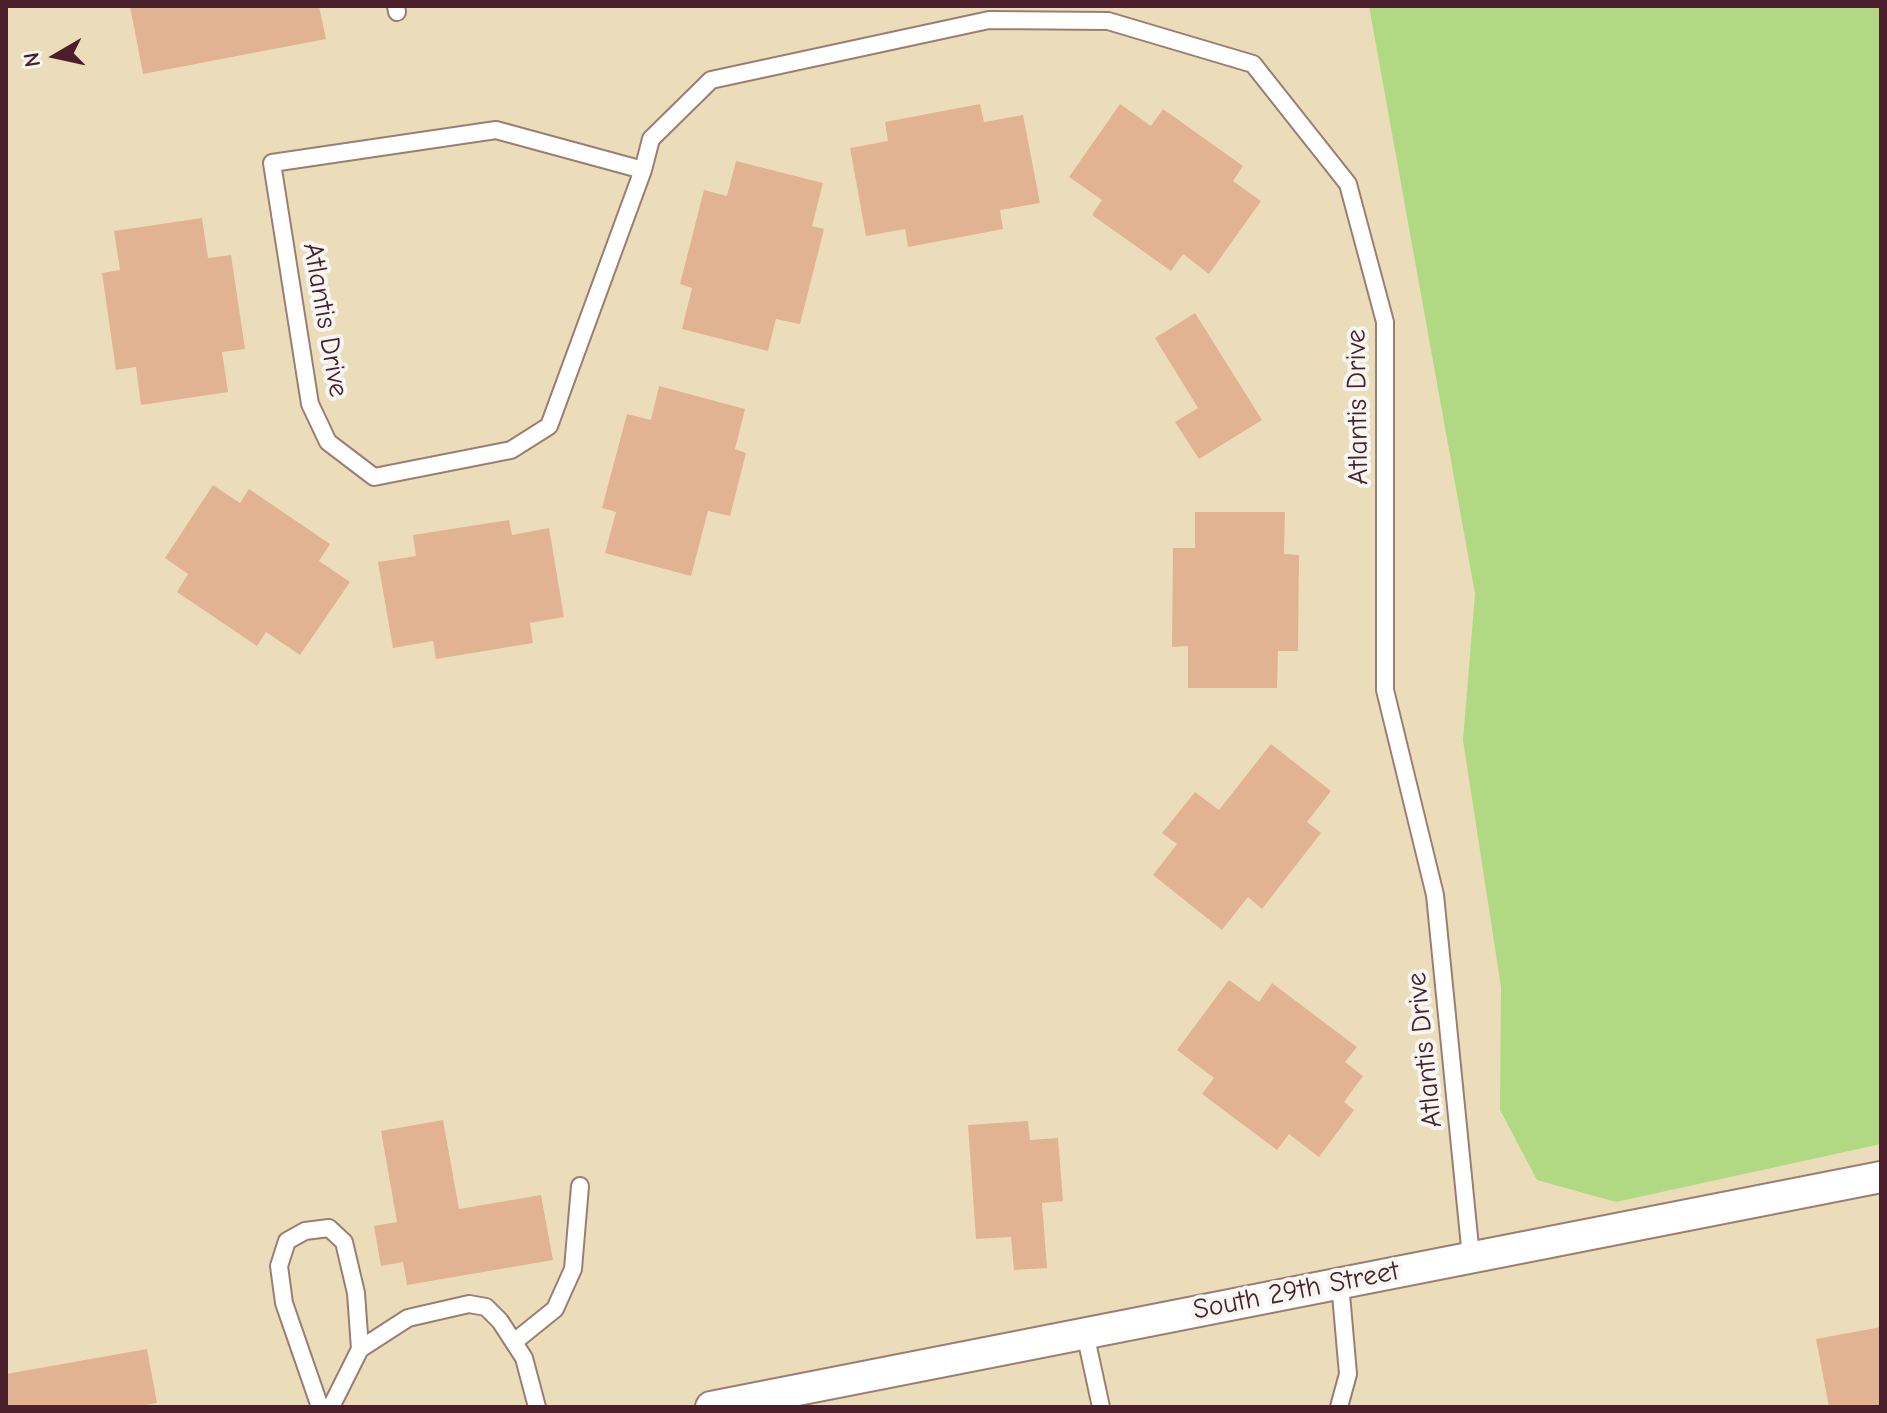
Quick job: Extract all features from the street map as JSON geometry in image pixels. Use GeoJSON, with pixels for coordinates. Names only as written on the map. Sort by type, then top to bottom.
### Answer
{"type":"FeatureCollection","features":[{"type":"Feature","properties":{"kind":"street","name":"South 29th Street"},"geometry":{"type":"LineString","coordinates":[[711,1407],[780,1400],[1085,1333],[1881,1177]]}},
{"type":"Feature","properties":{"kind":"lane","name":"Atlantis Drive"},"geometry":{"type":"LineString","coordinates":[[643,170],[496,130],[272,163],[310,404],[328,442],[374,477],[511,450],[549,426],[643,170],[651,139],[711,80],[989,20],[1108,21],[1253,64],[1348,184],[1385,322],[1385,690],[1435,895],[1471,1257]]}},
{"type":"Feature","properties":{"kind":"lane"},"geometry":{"type":"LineString","coordinates":[[514,1342],[555,1309],[573,1269],[580,1186]]}},
{"type":"Feature","properties":{"kind":"lane"},"geometry":{"type":"LineString","coordinates":[[320,1407],[284,1303],[279,1266],[287,1241],[305,1231],[329,1228],[344,1242],[356,1293],[360,1349]]}},
{"type":"Feature","properties":{"kind":"lane"},"geometry":{"type":"LineString","coordinates":[[1339,1407],[1348,1374],[1340,1283]]}},
{"type":"Feature","properties":{"kind":"lane"},"geometry":{"type":"LineString","coordinates":[[331,1407],[360,1349],[408,1318],[469,1304],[486,1307],[514,1342],[524,1358],[537,1407]]}},
{"type":"Feature","properties":{"kind":"lane"},"geometry":{"type":"LineString","coordinates":[[1085,1333],[1101,1407]]}},
{"type":"Feature","properties":{"kind":"green space"},"geometry":{"type":"Polygon","coordinates":[[[1369,6],[1881,6],[1881,1144],[1616,1202],[1537,1180],[1500,1110],[1501,987],[1463,740],[1475,594],[1369,6]]]}},
{"type":"Feature","properties":{"kind":"building"},"geometry":{"type":"Polygon","coordinates":[[[130,6],[319,6],[326,39],[143,74],[130,6]]]}},
{"type":"Feature","properties":{"kind":"building"},"geometry":{"type":"Polygon","coordinates":[[[980,104],[984,122],[1023,115],[1040,203],[1000,210],[1003,229],[908,247],[905,229],[866,236],[850,148],[888,141],[885,122],[980,104]]]}},
{"type":"Feature","properties":{"kind":"building"},"geometry":{"type":"Polygon","coordinates":[[[1120,104],[1151,126],[1163,109],[1243,166],[1233,181],[1261,201],[1209,274],[1183,254],[1171,271],[1092,215],[1102,200],[1069,177],[1120,104]]]}},
{"type":"Feature","properties":{"kind":"building"},"geometry":{"type":"Polygon","coordinates":[[[736,161],[823,183],[812,226],[824,229],[800,324],[776,319],[768,351],[682,329],[692,288],[680,284],[704,190],[727,196],[736,161]]]}},
{"type":"Feature","properties":{"kind":"building"},"geometry":{"type":"Polygon","coordinates":[[[202,218],[208,258],[231,255],[245,349],[222,352],[228,392],[141,405],[136,367],[116,370],[102,273],[120,270],[114,231],[202,218]]]}},
{"type":"Feature","properties":{"kind":"building"},"geometry":{"type":"Polygon","coordinates":[[[1195,313],[1262,420],[1199,459],[1175,422],[1198,408],[1155,338],[1195,313]]]}},
{"type":"Feature","properties":{"kind":"building"},"geometry":{"type":"Polygon","coordinates":[[[659,386],[745,409],[735,449],[746,453],[730,516],[708,511],[691,576],[605,553],[616,512],[602,508],[627,414],[651,420],[659,386]]]}},
{"type":"Feature","properties":{"kind":"building"},"geometry":{"type":"Polygon","coordinates":[[[213,485],[240,503],[249,489],[330,544],[319,561],[350,582],[300,655],[266,632],[257,646],[177,592],[188,574],[165,558],[213,485]]]}},
{"type":"Feature","properties":{"kind":"building"},"geometry":{"type":"Polygon","coordinates":[[[1195,512],[1285,512],[1284,554],[1299,555],[1298,651],[1278,651],[1277,688],[1188,688],[1188,646],[1172,647],[1173,548],[1195,548],[1195,512]]]}},
{"type":"Feature","properties":{"kind":"building"},"geometry":{"type":"Polygon","coordinates":[[[509,520],[512,535],[549,528],[564,617],[530,623],[533,643],[436,659],[433,641],[393,648],[378,562],[416,556],[413,535],[509,520]]]}},
{"type":"Feature","properties":{"kind":"building"},"geometry":{"type":"Polygon","coordinates":[[[1271,744],[1331,791],[1307,822],[1321,833],[1262,909],[1248,897],[1222,930],[1153,875],[1177,844],[1162,833],[1195,792],[1219,810],[1271,744]]]}},
{"type":"Feature","properties":{"kind":"building"},"geometry":{"type":"Polygon","coordinates":[[[1229,980],[1259,1002],[1272,983],[1357,1047],[1345,1062],[1363,1076],[1344,1102],[1354,1110],[1319,1157],[1289,1134],[1277,1150],[1202,1094],[1214,1078],[1177,1050],[1229,980]]]}},
{"type":"Feature","properties":{"kind":"building"},"geometry":{"type":"Polygon","coordinates":[[[443,1120],[459,1209],[541,1195],[553,1260],[407,1285],[403,1262],[381,1266],[374,1226],[397,1222],[381,1131],[443,1120]]]}},
{"type":"Feature","properties":{"kind":"building"},"geometry":{"type":"Polygon","coordinates":[[[1028,1121],[1030,1140],[1058,1138],[1063,1201],[1042,1203],[1047,1268],[1014,1270],[1011,1237],[976,1239],[968,1125],[1028,1121]]]}},
{"type":"Feature","properties":{"kind":"building"},"geometry":{"type":"Polygon","coordinates":[[[1881,1327],[1881,1406],[1829,1407],[1816,1339],[1881,1327]]]}},
{"type":"Feature","properties":{"kind":"building"},"geometry":{"type":"Polygon","coordinates":[[[147,1349],[157,1403],[133,1407],[6,1407],[6,1374],[147,1349]]]}}]}
